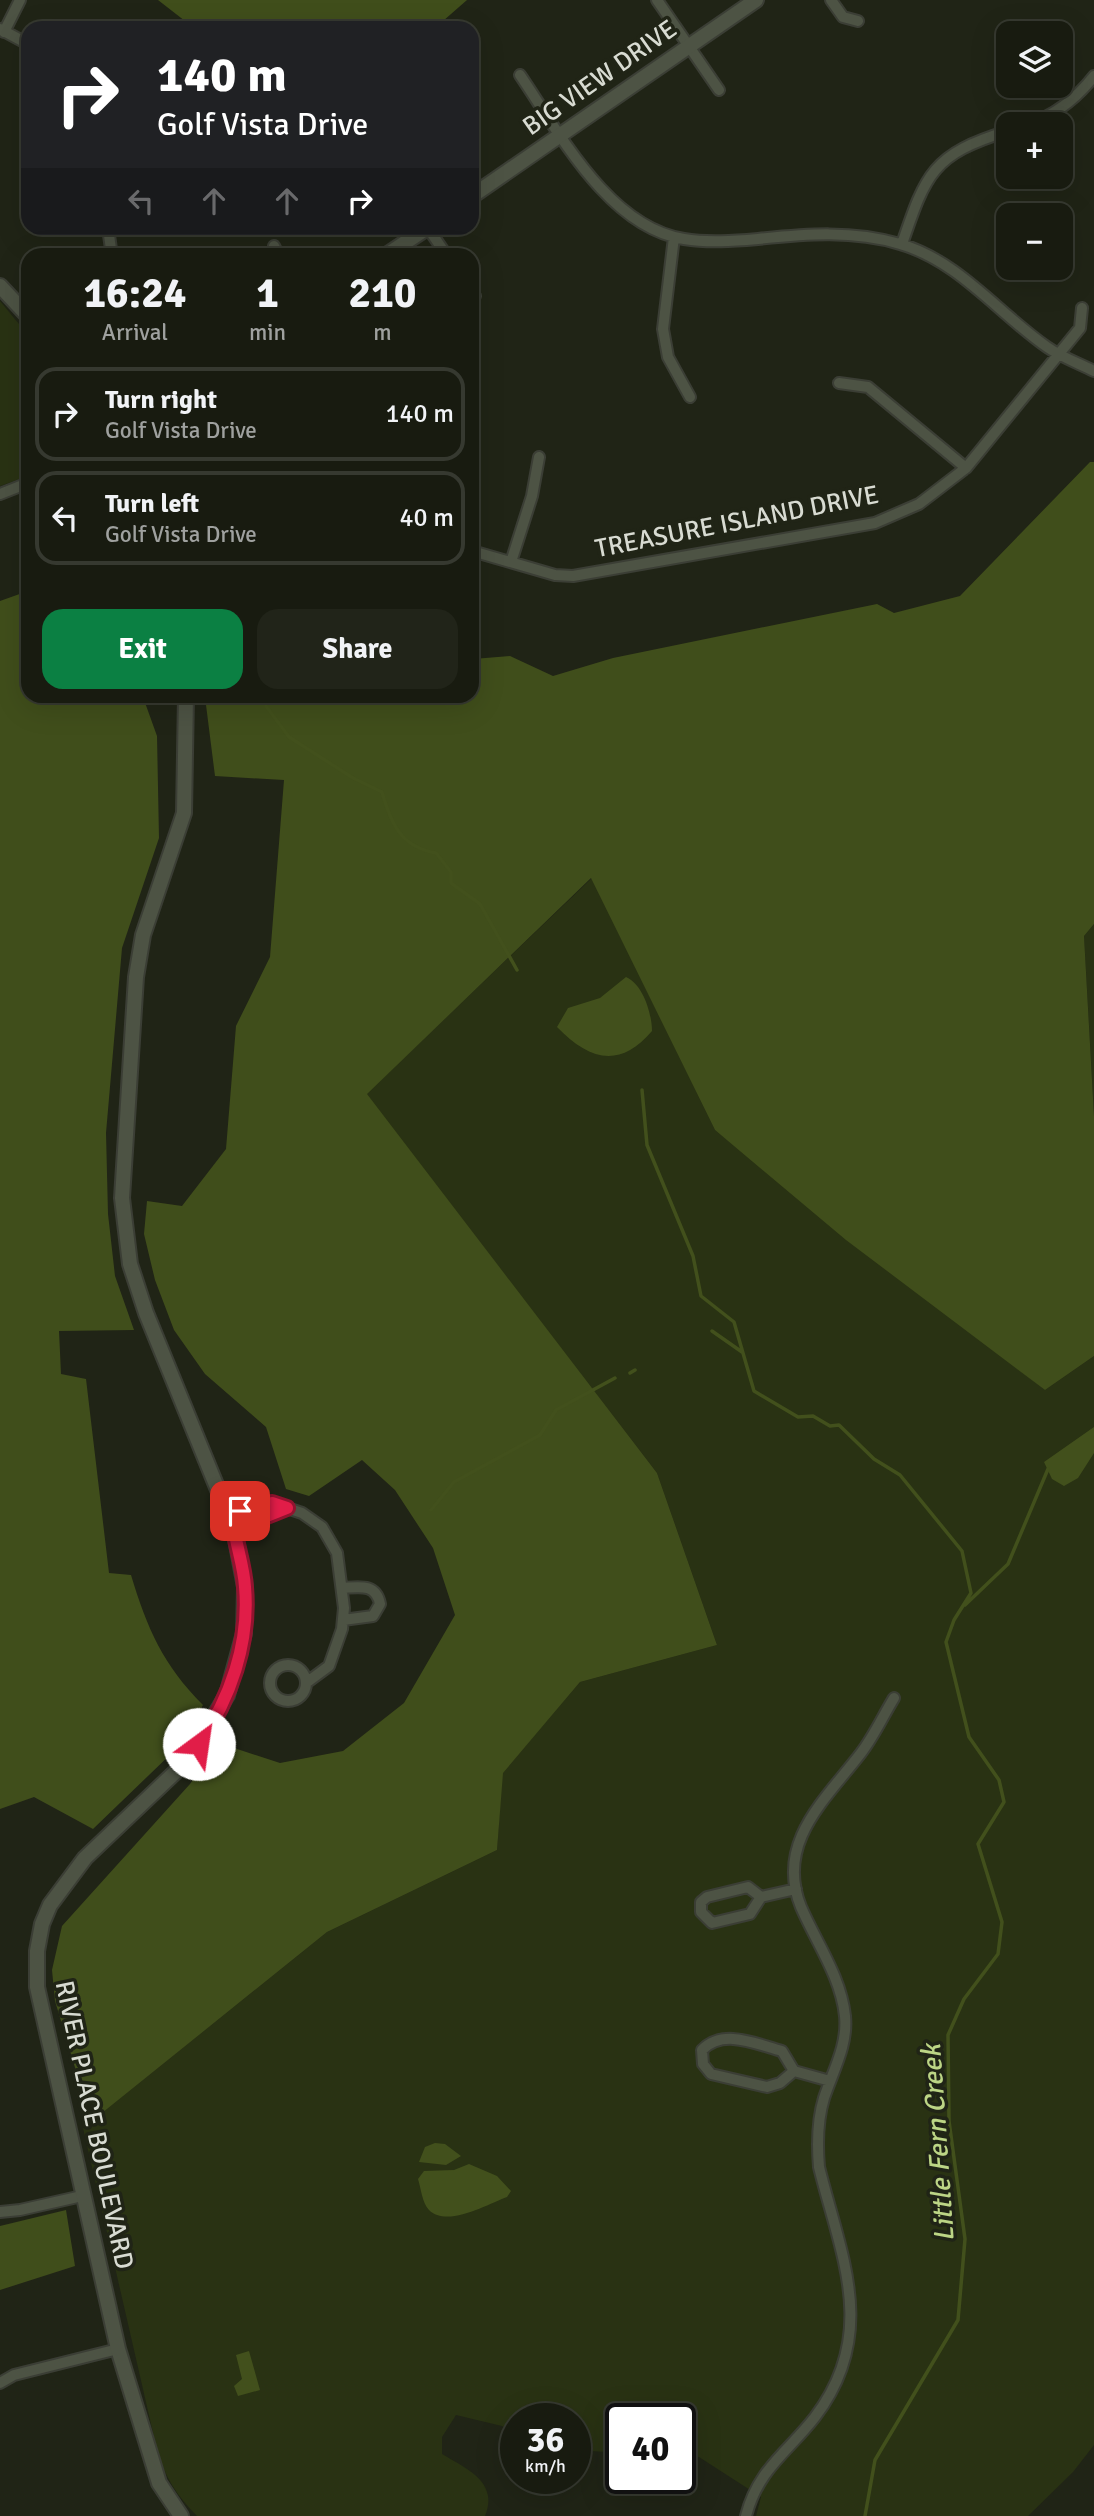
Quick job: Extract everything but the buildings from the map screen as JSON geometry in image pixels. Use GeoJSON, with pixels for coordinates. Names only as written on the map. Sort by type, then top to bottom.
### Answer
{"type":"FeatureCollection","features":[{"type":"Feature","properties":{"kind":"street"},"geometry":{"type":"LineString","coordinates":[[20,0],[2,30],[21,40]]}},
{"type":"Feature","properties":{"kind":"street"},"geometry":{"type":"LineString","coordinates":[[657,0],[719,90]]}},
{"type":"Feature","properties":{"kind":"street","name":"BIG VIEW DRIVE"},"geometry":{"type":"LineString","coordinates":[[479,191],[756,0]]}},
{"type":"Feature","properties":{"kind":"street"},"geometry":{"type":"LineString","coordinates":[[831,0],[843,17],[858,21]]}},
{"type":"Feature","properties":{"kind":"street"},"geometry":{"type":"LineString","coordinates":[[520,75],[600,188],[643,222],[674,237],[725,242],[824,233],[867,236],[902,244],[959,275],[1058,354],[1094,370]]}},
{"type":"Feature","properties":{"kind":"street"},"geometry":{"type":"LineString","coordinates":[[1056,112],[1080,95],[1094,76]]}},
{"type":"Feature","properties":{"kind":"street"},"geometry":{"type":"LineString","coordinates":[[902,244],[919,192],[934,171],[953,153],[971,142],[996,135]]}},
{"type":"Feature","properties":{"kind":"street"},"geometry":{"type":"LineString","coordinates":[[397,248],[417,235]]}},
{"type":"Feature","properties":{"kind":"street"},"geometry":{"type":"LineString","coordinates":[[674,237],[663,329],[668,357],[690,397]]}},
{"type":"Feature","properties":{"kind":"street"},"geometry":{"type":"LineString","coordinates":[[0,286],[21,308]]}},
{"type":"Feature","properties":{"kind":"street","name":"TREASURE ISLAND DRIVE"},"geometry":{"type":"LineString","coordinates":[[479,553],[555,575],[573,576],[875,523],[919,504],[966,468],[1080,328],[1082,308]]}},
{"type":"Feature","properties":{"kind":"street"},"geometry":{"type":"LineString","coordinates":[[839,383],[868,387],[966,468]]}},
{"type":"Feature","properties":{"kind":"street"},"geometry":{"type":"LineString","coordinates":[[511,562],[532,496],[539,457]]}},
{"type":"Feature","properties":{"kind":"street"},"geometry":{"type":"LineString","coordinates":[[0,494],[21,486]]}},
{"type":"Feature","properties":{"kind":"street","name":"RIVER PLACE BOULEVARD"},"geometry":{"type":"LineString","coordinates":[[181,2516],[159,2483],[118,2349],[37,1987],[37,1951],[42,1924],[50,1905],[71,1874],[188,1760],[227,1696],[244,1633],[245,1587],[231,1522],[146,1313],[131,1264],[122,1198],[136,976],[143,934],[184,813],[186,703]]}},
{"type":"Feature","properties":{"kind":"street"},"geometry":{"type":"LineString","coordinates":[[231,1522],[272,1503],[314,1520],[330,1539],[337,1553],[343,1620],[336,1652],[329,1666],[306,1683]]}},
{"type":"Feature","properties":{"kind":"street"},"geometry":{"type":"LineString","coordinates":[[342,1588],[367,1587],[374,1590],[380,1604],[373,1616],[343,1620]]}},
{"type":"Feature","properties":{"kind":"street"},"geometry":{"type":"LineString","coordinates":[[746,2516],[762,2476],[815,2417],[838,2380],[850,2339],[850,2285],[819,2166],[817,2147],[819,2119],[845,2035],[842,2001],[796,1889],[794,1856],[810,1816],[864,1749],[894,1698]]}},
{"type":"Feature","properties":{"kind":"street"},"geometry":{"type":"LineString","coordinates":[[761,1896],[750,1914],[712,1923],[701,1912],[701,1902],[707,1897],[748,1887],[761,1896],[796,1889]]}},
{"type":"Feature","properties":{"kind":"street"},"geometry":{"type":"LineString","coordinates":[[794,2071],[780,2083],[767,2087],[711,2074],[703,2064],[702,2050],[711,2041],[722,2037],[782,2051],[794,2071],[830,2081]]}},
{"type":"Feature","properties":{"kind":"street"},"geometry":{"type":"LineString","coordinates":[[0,2212],[82,2196]]}},
{"type":"Feature","properties":{"kind":"street"},"geometry":{"type":"LineString","coordinates":[[0,2383],[14,2375],[118,2349]]}},
{"type":"Feature","properties":{"kind":"shaded area"},"geometry":{"type":"Polygon","coordinates":[[[158,0],[467,0],[443,21],[185,21],[158,0]]]}},
{"type":"Feature","properties":{"kind":"shaded area"},"geometry":{"type":"Polygon","coordinates":[[[0,301],[21,326],[21,478],[0,486],[0,301]]]}},
{"type":"Feature","properties":{"kind":"shaded area"},"geometry":{"type":"Polygon","coordinates":[[[1090,462],[1094,462],[1094,924],[1084,936],[1094,1116],[1094,1356],[1045,1390],[846,1240],[715,1130],[591,878],[367,1094],[657,1473],[717,1645],[580,1682],[503,1773],[497,1850],[327,1932],[102,2113],[83,2094],[55,2001],[52,1970],[62,1926],[190,1784],[219,1743],[280,1763],[343,1751],[404,1703],[455,1615],[433,1548],[395,1490],[362,1460],[309,1496],[286,1489],[266,1427],[205,1374],[174,1330],[155,1280],[144,1234],[147,1201],[182,1206],[226,1149],[236,1026],[270,957],[284,780],[215,776],[206,703],[479,703],[479,659],[510,656],[553,676],[613,658],[877,604],[894,613],[960,596],[1090,462]]]}},
{"type":"Feature","properties":{"kind":"shaded area"},"geometry":{"type":"Polygon","coordinates":[[[21,594],[21,703],[145,703],[157,736],[159,838],[122,948],[106,1133],[108,1214],[115,1276],[134,1330],[59,1331],[61,1374],[86,1379],[109,1573],[131,1575],[143,1612],[158,1645],[177,1675],[203,1705],[176,1749],[93,1829],[34,1797],[0,1809],[0,601],[21,594]]]}},
{"type":"Feature","properties":{"kind":"shaded area"},"geometry":{"type":"Polygon","coordinates":[[[592,878],[715,1130],[1045,1390],[1094,1356],[1094,2445],[1073,2472],[1028,2516],[756,2516],[761,2497],[696,2457],[696,2403],[605,2403],[605,2452],[591,2451],[591,2403],[500,2403],[500,2426],[456,2415],[442,2437],[442,2454],[470,2471],[484,2485],[488,2494],[485,2516],[197,2516],[172,2486],[164,2469],[157,2450],[83,2128],[327,1932],[497,1850],[502,1773],[580,1682],[717,1645],[657,1473],[366,1094],[592,878]]]}},
{"type":"Feature","properties":{"kind":"shaded area"},"geometry":{"type":"Polygon","coordinates":[[[1094,924],[1094,1116],[1084,936],[1094,924]]]}},
{"type":"Feature","properties":{"kind":"shaded area"},"geometry":{"type":"Polygon","coordinates":[[[626,977],[642,993],[650,1016],[652,1031],[640,1043],[628,1051],[604,1056],[580,1047],[557,1027],[568,1008],[600,998],[626,977]]]}},
{"type":"Feature","properties":{"kind":"shaded area"},"geometry":{"type":"Polygon","coordinates":[[[1094,1427],[1094,1453],[1078,1478],[1064,1486],[1052,1479],[1044,1462],[1094,1427]]]}},
{"type":"Feature","properties":{"kind":"shaded area"},"geometry":{"type":"Polygon","coordinates":[[[435,2143],[445,2144],[461,2156],[446,2165],[419,2162],[425,2147],[435,2143]]]}},
{"type":"Feature","properties":{"kind":"shaded area"},"geometry":{"type":"Polygon","coordinates":[[[469,2164],[497,2176],[511,2191],[507,2197],[457,2216],[446,2217],[429,2210],[418,2179],[424,2171],[454,2170],[469,2164]]]}},
{"type":"Feature","properties":{"kind":"shaded area"},"geometry":{"type":"Polygon","coordinates":[[[66,2210],[75,2266],[0,2290],[0,2226],[66,2210]]]}},
{"type":"Feature","properties":{"kind":"shaded area"},"geometry":{"type":"Polygon","coordinates":[[[249,2351],[260,2390],[238,2396],[234,2386],[242,2379],[236,2355],[249,2351]]]}},
{"type":"Feature","properties":{"kind":"waterway","name":"Little Fern Creek"},"geometry":{"type":"LineString","coordinates":[[266,706],[289,737],[353,778],[382,792],[389,814],[399,832],[414,845],[436,853],[451,872],[451,883],[480,904],[517,970]]}},
{"type":"Feature","properties":{"kind":"waterway","name":"Little Fern Creek"},"geometry":{"type":"LineString","coordinates":[[642,1090],[647,1145],[693,1256],[701,1296],[734,1322],[754,1391],[798,1417],[813,1416],[830,1426],[839,1425],[874,1459],[900,1475],[962,1551],[971,1593],[954,1620],[946,1642],[969,1737],[999,1780],[1004,1802],[978,1844],[1002,1922],[998,1954],[964,1999],[948,2035],[949,2121],[965,2239],[958,2320],[875,2460],[865,2516]]}},
{"type":"Feature","properties":{"kind":"waterway"},"geometry":{"type":"LineString","coordinates":[[712,1331],[742,1352]]}},
{"type":"Feature","properties":{"kind":"waterway"},"geometry":{"type":"LineString","coordinates":[[630,1373],[635,1370]]}},
{"type":"Feature","properties":{"kind":"waterway"},"geometry":{"type":"LineString","coordinates":[[431,1510],[454,1482],[540,1435],[556,1410],[615,1378]]}},
{"type":"Feature","properties":{"kind":"waterway"},"geometry":{"type":"LineString","coordinates":[[965,1605],[1008,1564],[1048,1469]]}},
{"type":"Feature","properties":{"kind":"route"},"geometry":{"type":"LineString","coordinates":[[199,1744],[227,1696],[244,1633],[245,1587],[234,1529],[274,1516],[287,1508],[272,1503],[240,1511]]}}]}
